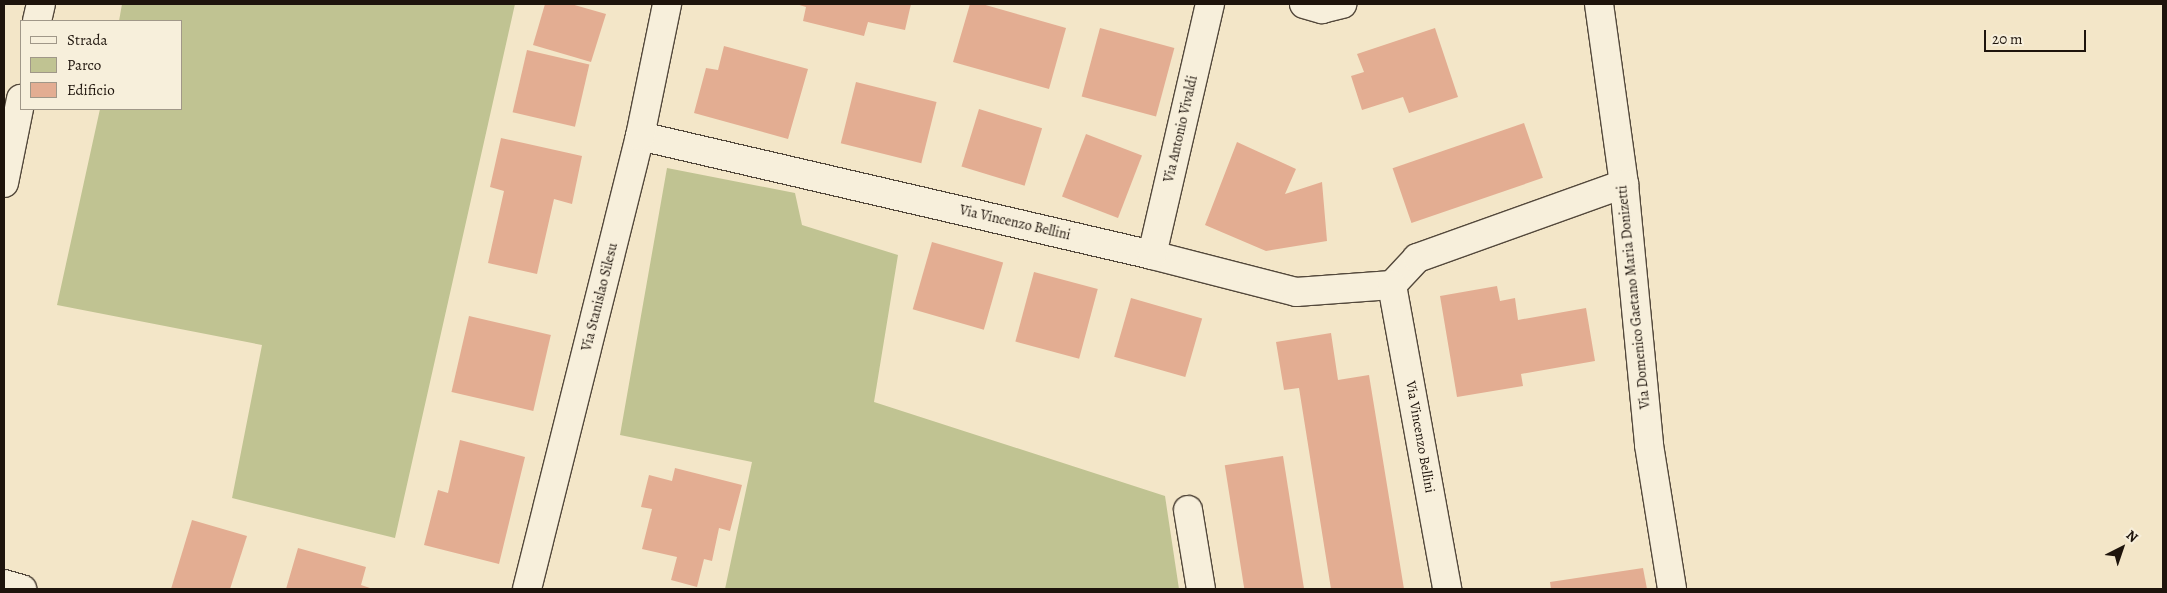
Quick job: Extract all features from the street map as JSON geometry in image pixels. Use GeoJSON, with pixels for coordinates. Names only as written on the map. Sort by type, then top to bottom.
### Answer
{"type":"FeatureCollection","features":[{"type":"Feature","properties":{"kind":"street"},"geometry":{"type":"LineString","coordinates":[[38,20],[41,4]]}},
{"type":"Feature","properties":{"kind":"street","name":"Via Stanislao Silesu"},"geometry":{"type":"LineString","coordinates":[[527,589],[640,136],[666,4]]}},
{"type":"Feature","properties":{"kind":"street","name":"Via Antonio Vivaldi"},"geometry":{"type":"LineString","coordinates":[[1152,255],[1210,4]]}},
{"type":"Feature","properties":{"kind":"street"},"geometry":{"type":"LineString","coordinates":[[1304,4],[1322,9],[1342,4]]}},
{"type":"Feature","properties":{"kind":"street","name":"Via Domenico Gaetano Maria Donizetti"},"geometry":{"type":"LineString","coordinates":[[1599,4],[1624,184],[1649,445],[1672,589]]}},
{"type":"Feature","properties":{"kind":"street"},"geometry":{"type":"LineString","coordinates":[[4,183],[20,104]]}},
{"type":"Feature","properties":{"kind":"street","name":"Via Vincenzo Bellini"},"geometry":{"type":"LineString","coordinates":[[640,136],[1152,255],[1296,292],[1392,285],[1447,589]]}},
{"type":"Feature","properties":{"kind":"street"},"geometry":{"type":"LineString","coordinates":[[1392,285],[1417,258],[1624,184]]}},
{"type":"Feature","properties":{"kind":"street"},"geometry":{"type":"LineString","coordinates":[[1188,510],[1201,589]]}},
{"type":"Feature","properties":{"kind":"street"},"geometry":{"type":"LineString","coordinates":[[4,584],[22,589]]}},
{"type":"Feature","properties":{"kind":"green space"},"geometry":{"type":"Polygon","coordinates":[[[122,4],[515,4],[395,538],[232,498],[262,345],[57,305],[100,110],[182,110],[182,20],[119,20],[122,4]]]}},
{"type":"Feature","properties":{"kind":"green space"},"geometry":{"type":"Polygon","coordinates":[[[667,168],[795,193],[802,225],[898,255],[874,402],[1165,496],[1179,589],[725,589],[752,462],[620,435],[667,168]]]}},
{"type":"Feature","properties":{"kind":"building"},"geometry":{"type":"Polygon","coordinates":[[[545,4],[571,4],[606,14],[591,62],[533,45],[545,4]]]}},
{"type":"Feature","properties":{"kind":"building"},"geometry":{"type":"Polygon","coordinates":[[[796,4],[911,4],[905,30],[868,22],[864,36],[803,21],[806,7],[796,4]]]}},
{"type":"Feature","properties":{"kind":"building"},"geometry":{"type":"Polygon","coordinates":[[[970,4],[982,4],[1066,28],[1049,89],[953,62],[970,4]]]}},
{"type":"Feature","properties":{"kind":"building"},"geometry":{"type":"Polygon","coordinates":[[[1100,28],[1174,48],[1156,117],[1082,97],[1100,28]]]}},
{"type":"Feature","properties":{"kind":"building"},"geometry":{"type":"Polygon","coordinates":[[[1435,28],[1458,97],[1409,113],[1403,97],[1362,110],[1351,76],[1364,72],[1357,54],[1435,28]]]}},
{"type":"Feature","properties":{"kind":"building"},"geometry":{"type":"Polygon","coordinates":[[[724,46],[808,69],[788,139],[694,113],[706,68],[718,70],[724,46]]]}},
{"type":"Feature","properties":{"kind":"building"},"geometry":{"type":"Polygon","coordinates":[[[527,50],[589,64],[575,127],[513,112],[527,50]]]}},
{"type":"Feature","properties":{"kind":"building"},"geometry":{"type":"Polygon","coordinates":[[[856,82],[937,102],[921,163],[841,143],[856,82]]]}},
{"type":"Feature","properties":{"kind":"building"},"geometry":{"type":"Polygon","coordinates":[[[979,109],[1042,128],[1025,186],[961,166],[979,109]]]}},
{"type":"Feature","properties":{"kind":"building"},"geometry":{"type":"Polygon","coordinates":[[[1524,123],[1543,178],[1411,223],[1393,168],[1524,123]]]}},
{"type":"Feature","properties":{"kind":"building"},"geometry":{"type":"Polygon","coordinates":[[[1086,134],[1142,156],[1118,218],[1062,197],[1086,134]]]}},
{"type":"Feature","properties":{"kind":"building"},"geometry":{"type":"Polygon","coordinates":[[[501,138],[582,156],[572,204],[554,199],[537,274],[488,263],[504,191],[490,187],[501,138]]]}},
{"type":"Feature","properties":{"kind":"building"},"geometry":{"type":"Polygon","coordinates":[[[1237,142],[1296,169],[1285,194],[1322,182],[1327,241],[1266,251],[1205,225],[1237,142]]]}},
{"type":"Feature","properties":{"kind":"building"},"geometry":{"type":"Polygon","coordinates":[[[932,242],[1003,262],[984,330],[913,309],[932,242]]]}},
{"type":"Feature","properties":{"kind":"building"},"geometry":{"type":"Polygon","coordinates":[[[1034,272],[1098,289],[1079,359],[1015,342],[1034,272]]]}},
{"type":"Feature","properties":{"kind":"building"},"geometry":{"type":"Polygon","coordinates":[[[1497,286],[1500,301],[1515,298],[1518,320],[1586,308],[1595,361],[1521,374],[1523,386],[1457,397],[1440,296],[1497,286]]]}},
{"type":"Feature","properties":{"kind":"building"},"geometry":{"type":"Polygon","coordinates":[[[1131,298],[1202,318],[1185,377],[1114,357],[1131,298]]]}},
{"type":"Feature","properties":{"kind":"building"},"geometry":{"type":"Polygon","coordinates":[[[469,316],[551,335],[533,411],[451,392],[469,316]]]}},
{"type":"Feature","properties":{"kind":"building"},"geometry":{"type":"Polygon","coordinates":[[[1331,333],[1338,380],[1369,375],[1404,589],[1331,589],[1299,388],[1284,390],[1276,342],[1331,333]]]}},
{"type":"Feature","properties":{"kind":"building"},"geometry":{"type":"Polygon","coordinates":[[[460,440],[525,457],[499,564],[424,545],[438,490],[448,493],[460,440]]]}},
{"type":"Feature","properties":{"kind":"building"},"geometry":{"type":"Polygon","coordinates":[[[1283,456],[1304,588],[1244,589],[1225,465],[1283,456]]]}},
{"type":"Feature","properties":{"kind":"building"},"geometry":{"type":"Polygon","coordinates":[[[675,468],[742,485],[730,531],[719,528],[712,561],[704,559],[697,587],[671,580],[677,557],[642,549],[652,509],[641,507],[649,475],[672,481],[675,468]]]}},
{"type":"Feature","properties":{"kind":"building"},"geometry":{"type":"Polygon","coordinates":[[[192,520],[247,536],[230,589],[171,589],[192,520]]]}},
{"type":"Feature","properties":{"kind":"building"},"geometry":{"type":"Polygon","coordinates":[[[298,548],[366,567],[361,585],[373,589],[286,589],[298,548]]]}},
{"type":"Feature","properties":{"kind":"building"},"geometry":{"type":"Polygon","coordinates":[[[1643,568],[1647,589],[1551,589],[1550,582],[1643,568]]]}}]}
